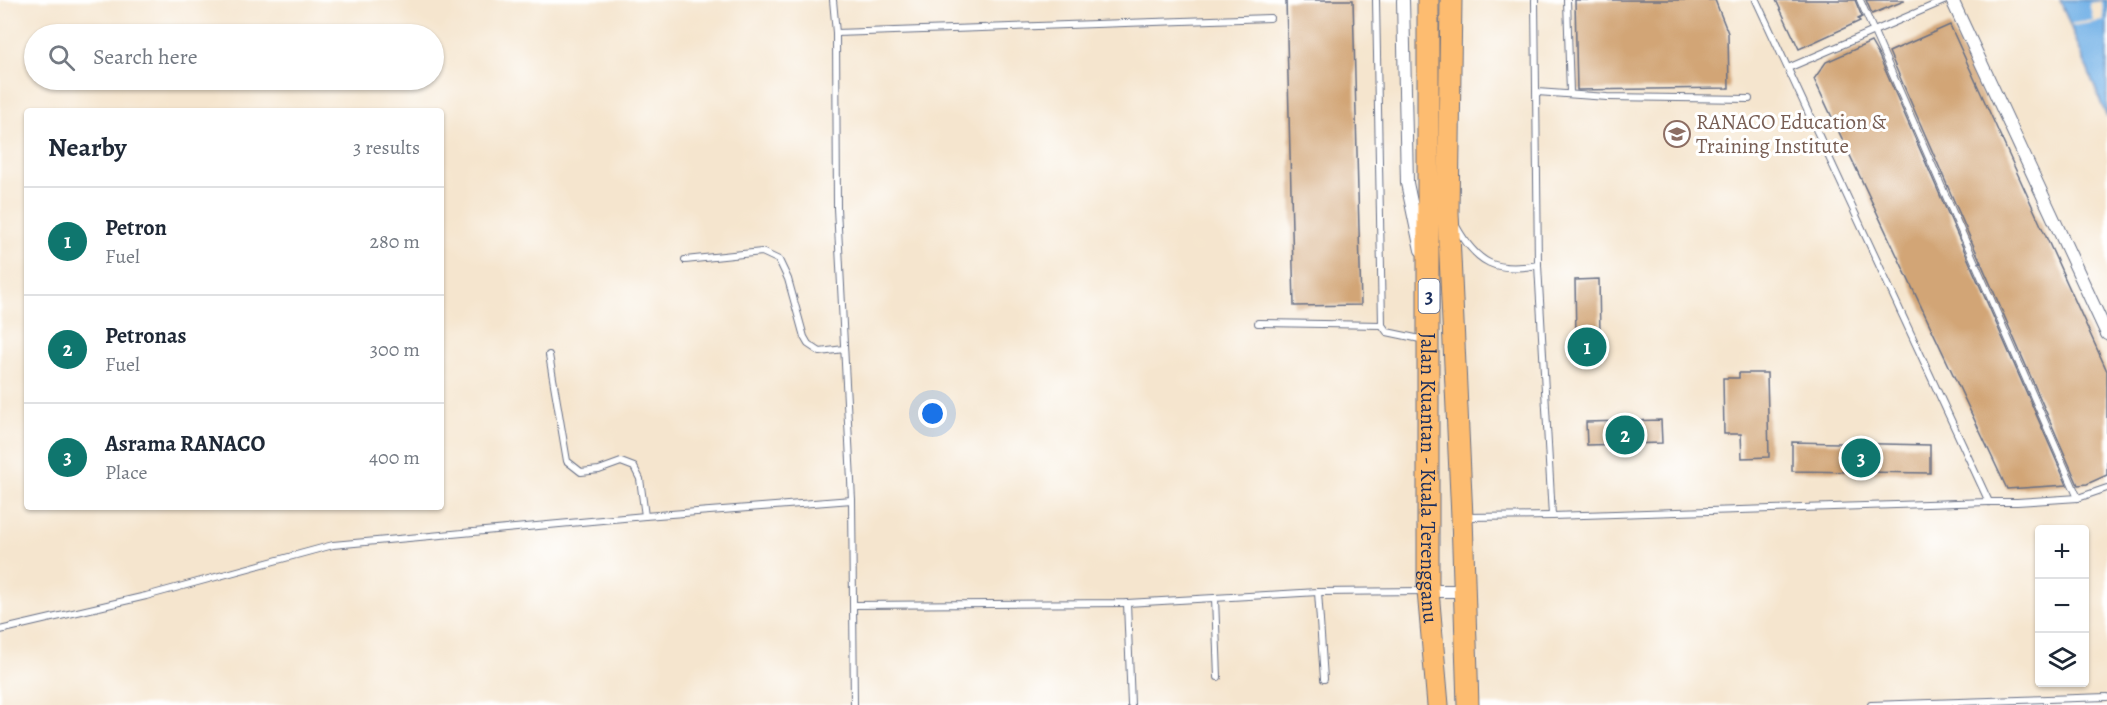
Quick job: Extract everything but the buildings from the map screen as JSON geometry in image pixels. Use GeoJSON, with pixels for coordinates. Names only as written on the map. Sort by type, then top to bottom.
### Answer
{"type":"FeatureCollection","features":[{"type":"Feature","properties":{"kind":"highway","name":"Jalan Kuantan - Kuala Terengganu"},"geometry":{"type":"LineString","coordinates":[[1428,0],[1430,296],[1428,591],[1438,705]]}},
{"type":"Feature","properties":{"kind":"highway","name":"Jalan Kuantan - Kuala Terengganu"},"geometry":{"type":"LineString","coordinates":[[1450,0],[1448,213],[1468,705]]}},
{"type":"Feature","properties":{"kind":"street"},"geometry":{"type":"LineString","coordinates":[[1403,0],[1407,183],[1430,296]]}},
{"type":"Feature","properties":{"kind":"street"},"geometry":{"type":"LineString","coordinates":[[1952,0],[2107,334]]}},
{"type":"Feature","properties":{"kind":"street"},"geometry":{"type":"LineString","coordinates":[[1428,591],[1465,591]]}},
{"type":"Feature","properties":{"kind":"lane"},"geometry":{"type":"LineString","coordinates":[[833,0],[836,33],[837,208],[852,500],[854,705]]}},
{"type":"Feature","properties":{"kind":"lane"},"geometry":{"type":"LineString","coordinates":[[1376,0],[1382,326],[1387,332],[1429,341]]}},
{"type":"Feature","properties":{"kind":"lane"},"geometry":{"type":"LineString","coordinates":[[1536,0],[1538,266],[1552,516]]}},
{"type":"Feature","properties":{"kind":"lane"},"geometry":{"type":"LineString","coordinates":[[1567,0],[1570,93]]}},
{"type":"Feature","properties":{"kind":"lane"},"geometry":{"type":"LineString","coordinates":[[1756,0],[1989,502]]}},
{"type":"Feature","properties":{"kind":"lane"},"geometry":{"type":"LineString","coordinates":[[1860,0],[2078,498]]}},
{"type":"Feature","properties":{"kind":"lane"},"geometry":{"type":"LineString","coordinates":[[1788,68],[1946,0]]}},
{"type":"Feature","properties":{"kind":"lane"},"geometry":{"type":"LineString","coordinates":[[836,33],[1270,18]]}},
{"type":"Feature","properties":{"kind":"lane"},"geometry":{"type":"LineString","coordinates":[[1537,92],[1607,97],[1749,99]]}},
{"type":"Feature","properties":{"kind":"lane"},"geometry":{"type":"LineString","coordinates":[[1448,213],[1467,246],[1479,257],[1501,268],[1516,269],[1538,266]]}},
{"type":"Feature","properties":{"kind":"lane"},"geometry":{"type":"LineString","coordinates":[[685,260],[762,252],[779,260],[788,279],[808,344],[820,352],[844,349]]}},
{"type":"Feature","properties":{"kind":"lane"},"geometry":{"type":"LineString","coordinates":[[1258,323],[1382,326]]}},
{"type":"Feature","properties":{"kind":"lane"},"geometry":{"type":"LineString","coordinates":[[549,354],[567,461],[580,472],[599,470],[621,462],[634,467],[640,479],[645,516]]}},
{"type":"Feature","properties":{"kind":"lane"},"geometry":{"type":"LineString","coordinates":[[1462,517],[2017,502],[2078,498],[2107,488]]}},
{"type":"Feature","properties":{"kind":"lane"},"geometry":{"type":"LineString","coordinates":[[0,630],[146,596],[333,545],[645,516],[852,500]]}},
{"type":"Feature","properties":{"kind":"lane"},"geometry":{"type":"LineString","coordinates":[[853,605],[1127,603],[1318,592],[1428,591]]}},
{"type":"Feature","properties":{"kind":"lane"},"geometry":{"type":"LineString","coordinates":[[1318,592],[1323,679]]}},
{"type":"Feature","properties":{"kind":"lane"},"geometry":{"type":"LineString","coordinates":[[1215,598],[1218,677]]}},
{"type":"Feature","properties":{"kind":"lane"},"geometry":{"type":"LineString","coordinates":[[1127,603],[1131,705]]}},
{"type":"Feature","properties":{"kind":"lane"},"geometry":{"type":"LineString","coordinates":[[1871,705],[2107,697]]}},
{"type":"Feature","properties":{"kind":"water"},"geometry":{"type":"Polygon","coordinates":[[[2060,0],[2107,0],[2107,118],[2060,0]]]}},
{"type":"Feature","properties":{"kind":"pier"},"geometry":{"type":"Polygon","coordinates":[[[2102,1],[2104,21],[2071,26],[2070,24],[2093,20],[2089,3],[2102,1]]]}},
{"type":"Feature","properties":{"kind":"place","name":"RANACO Education & Training Institute"},"geometry":{"type":"Point","coordinates":[1677,134]}},
{"type":"Feature","properties":{"kind":"place","name":"Petron"},"geometry":{"type":"Point","coordinates":[1587,347]}},
{"type":"Feature","properties":{"kind":"place","name":"Petronas"},"geometry":{"type":"Point","coordinates":[1625,435]}},
{"type":"Feature","properties":{"kind":"place","name":"Asrama RANACO"},"geometry":{"type":"Point","coordinates":[1861,458]}}]}
